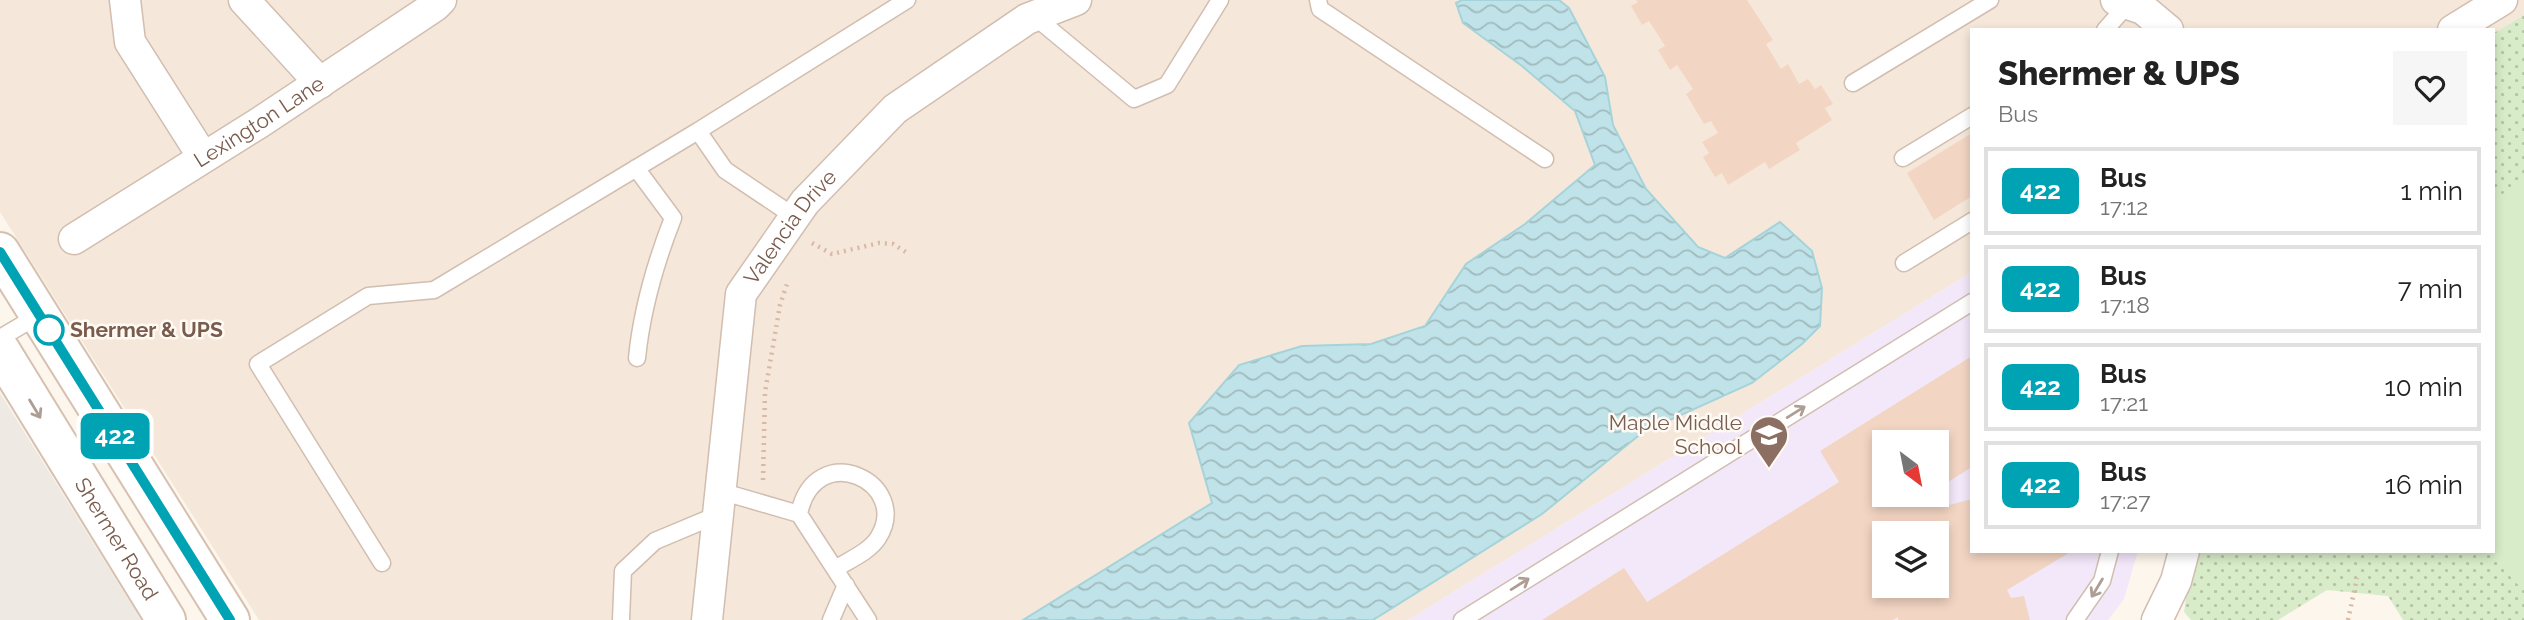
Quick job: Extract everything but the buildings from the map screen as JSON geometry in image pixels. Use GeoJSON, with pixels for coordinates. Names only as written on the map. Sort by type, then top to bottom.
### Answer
{"type":"FeatureCollection","features":[{"type":"Feature","properties":{"kind":"main road"},"geometry":{"type":"LineString","coordinates":[[4,266],[39,315],[230,620]]}},
{"type":"Feature","properties":{"kind":"main road","name":"Shermer Road"},"geometry":{"type":"LineString","coordinates":[[0,350],[166,620]]}},
{"type":"Feature","properties":{"kind":"street"},"geometry":{"type":"LineString","coordinates":[[125,0],[130,42],[203,157]]}},
{"type":"Feature","properties":{"kind":"street"},"geometry":{"type":"LineString","coordinates":[[244,0],[320,83]]}},
{"type":"Feature","properties":{"kind":"street","name":"Lexington Lane"},"geometry":{"type":"LineString","coordinates":[[74,239],[320,83],[441,0]]}},
{"type":"Feature","properties":{"kind":"street","name":"Valencia Drive"},"geometry":{"type":"LineString","coordinates":[[707,620],[741,294],[800,228],[805,202],[895,109],[1034,16],[1074,0]]}},
{"type":"Feature","properties":{"kind":"street"},"geometry":{"type":"LineString","coordinates":[[2456,28],[2502,0]]}},
{"type":"Feature","properties":{"kind":"street"},"geometry":{"type":"LineString","coordinates":[[2122,2],[2143,9],[2166,28]]}},
{"type":"Feature","properties":{"kind":"street"},"geometry":{"type":"LineString","coordinates":[[2157,620],[2176,581],[2183,553]]}},
{"type":"Feature","properties":{"kind":"lane"},"geometry":{"type":"LineString","coordinates":[[382,564],[258,364],[368,296],[435,290],[698,131],[907,0]]}},
{"type":"Feature","properties":{"kind":"lane"},"geometry":{"type":"LineString","coordinates":[[1034,16],[1134,99],[1167,85],[1220,0]]}},
{"type":"Feature","properties":{"kind":"lane"},"geometry":{"type":"LineString","coordinates":[[1318,0],[1320,9],[1545,159]]}},
{"type":"Feature","properties":{"kind":"lane"},"geometry":{"type":"LineString","coordinates":[[1853,83],[1990,0]]}},
{"type":"Feature","properties":{"kind":"lane"},"geometry":{"type":"LineString","coordinates":[[2106,28],[2122,2]]}},
{"type":"Feature","properties":{"kind":"lane"},"geometry":{"type":"LineString","coordinates":[[1903,158],[1970,117]]}},
{"type":"Feature","properties":{"kind":"lane"},"geometry":{"type":"LineString","coordinates":[[698,131],[725,170],[800,228]]}},
{"type":"Feature","properties":{"kind":"lane"},"geometry":{"type":"LineString","coordinates":[[636,169],[673,218],[654,267],[639,334],[637,358]]}},
{"type":"Feature","properties":{"kind":"lane"},"geometry":{"type":"LineString","coordinates":[[1904,263],[1970,222]]}},
{"type":"Feature","properties":{"kind":"lane"},"geometry":{"type":"LineString","coordinates":[[1462,620],[1970,303]]}},
{"type":"Feature","properties":{"kind":"lane"},"geometry":{"type":"LineString","coordinates":[[0,338],[39,315]]}},
{"type":"Feature","properties":{"kind":"lane"},"geometry":{"type":"LineString","coordinates":[[835,569],[870,547],[879,537],[884,524],[882,497],[863,477],[849,472],[834,472],[821,477],[809,487],[802,499],[799,514],[868,620]]}},
{"type":"Feature","properties":{"kind":"lane"},"geometry":{"type":"LineString","coordinates":[[621,620],[623,571],[655,541],[718,503],[799,514]]}},
{"type":"Feature","properties":{"kind":"lane"},"geometry":{"type":"LineString","coordinates":[[2075,620],[2102,581],[2109,553]]}},
{"type":"Feature","properties":{"kind":"lane"},"geometry":{"type":"LineString","coordinates":[[831,620],[846,585]]}},
{"type":"Feature","properties":{"kind":"path"},"geometry":{"type":"LineString","coordinates":[[800,228],[832,254],[879,243],[893,244],[909,254]]}},
{"type":"Feature","properties":{"kind":"path"},"geometry":{"type":"LineString","coordinates":[[763,485],[765,392],[780,305],[792,269]]}},
{"type":"Feature","properties":{"kind":"path"},"geometry":{"type":"LineString","coordinates":[[2348,620],[2357,578]]}},
{"type":"Feature","properties":{"kind":"shaded area"},"geometry":{"type":"Polygon","coordinates":[[[0,0],[2524,0],[2524,15],[2495,32],[2495,28],[1970,28],[1970,273],[1408,620],[259,620],[0,212],[0,0]]]}},
{"type":"Feature","properties":{"kind":"shaded area","name":"Maple Middle School"},"geometry":{"type":"Polygon","coordinates":[[[1970,273],[1970,553],[2137,553],[2124,599],[2108,620],[1408,620],[1970,273]]]}},
{"type":"Feature","properties":{"kind":"shaded area"},"geometry":{"type":"Polygon","coordinates":[[[0,393],[141,620],[0,620],[0,393]]]}},
{"type":"Feature","properties":{"kind":"green space"},"geometry":{"type":"Polygon","coordinates":[[[2524,15],[2524,620],[2403,620],[2388,596],[2327,590],[2278,620],[2191,620],[2184,612],[2193,553],[2495,553],[2495,32],[2524,15]]]}},
{"type":"Feature","properties":{"kind":"green space"},"geometry":{"type":"Polygon","coordinates":[[[2524,181],[2524,590],[2492,553],[2495,553],[2495,198],[2524,181]]]}},
{"type":"Feature","properties":{"kind":"water"},"geometry":{"type":"Polygon","coordinates":[[[1462,0],[1559,0],[1569,8],[1605,77],[1613,125],[1646,189],[1698,247],[1725,258],[1780,222],[1812,251],[1822,288],[1820,326],[1802,344],[1752,383],[1643,432],[1542,514],[1373,620],[1023,620],[1212,503],[1189,423],[1239,365],[1302,346],[1371,344],[1425,326],[1466,264],[1525,224],[1595,165],[1575,111],[1522,66],[1463,23],[1456,3],[1462,0]]]}},
{"type":"Feature","properties":{"kind":"bus line","name":"422"},"geometry":{"type":"LineString","coordinates":[[0,252],[230,620]]}},
{"type":"Feature","properties":{"kind":"place","name":"Shermer & UPS"},"geometry":{"type":"Point","coordinates":[49,330]}},
{"type":"Feature","properties":{"kind":"place","name":"Maple Middle School"},"geometry":{"type":"Point","coordinates":[1769,469]}}]}
